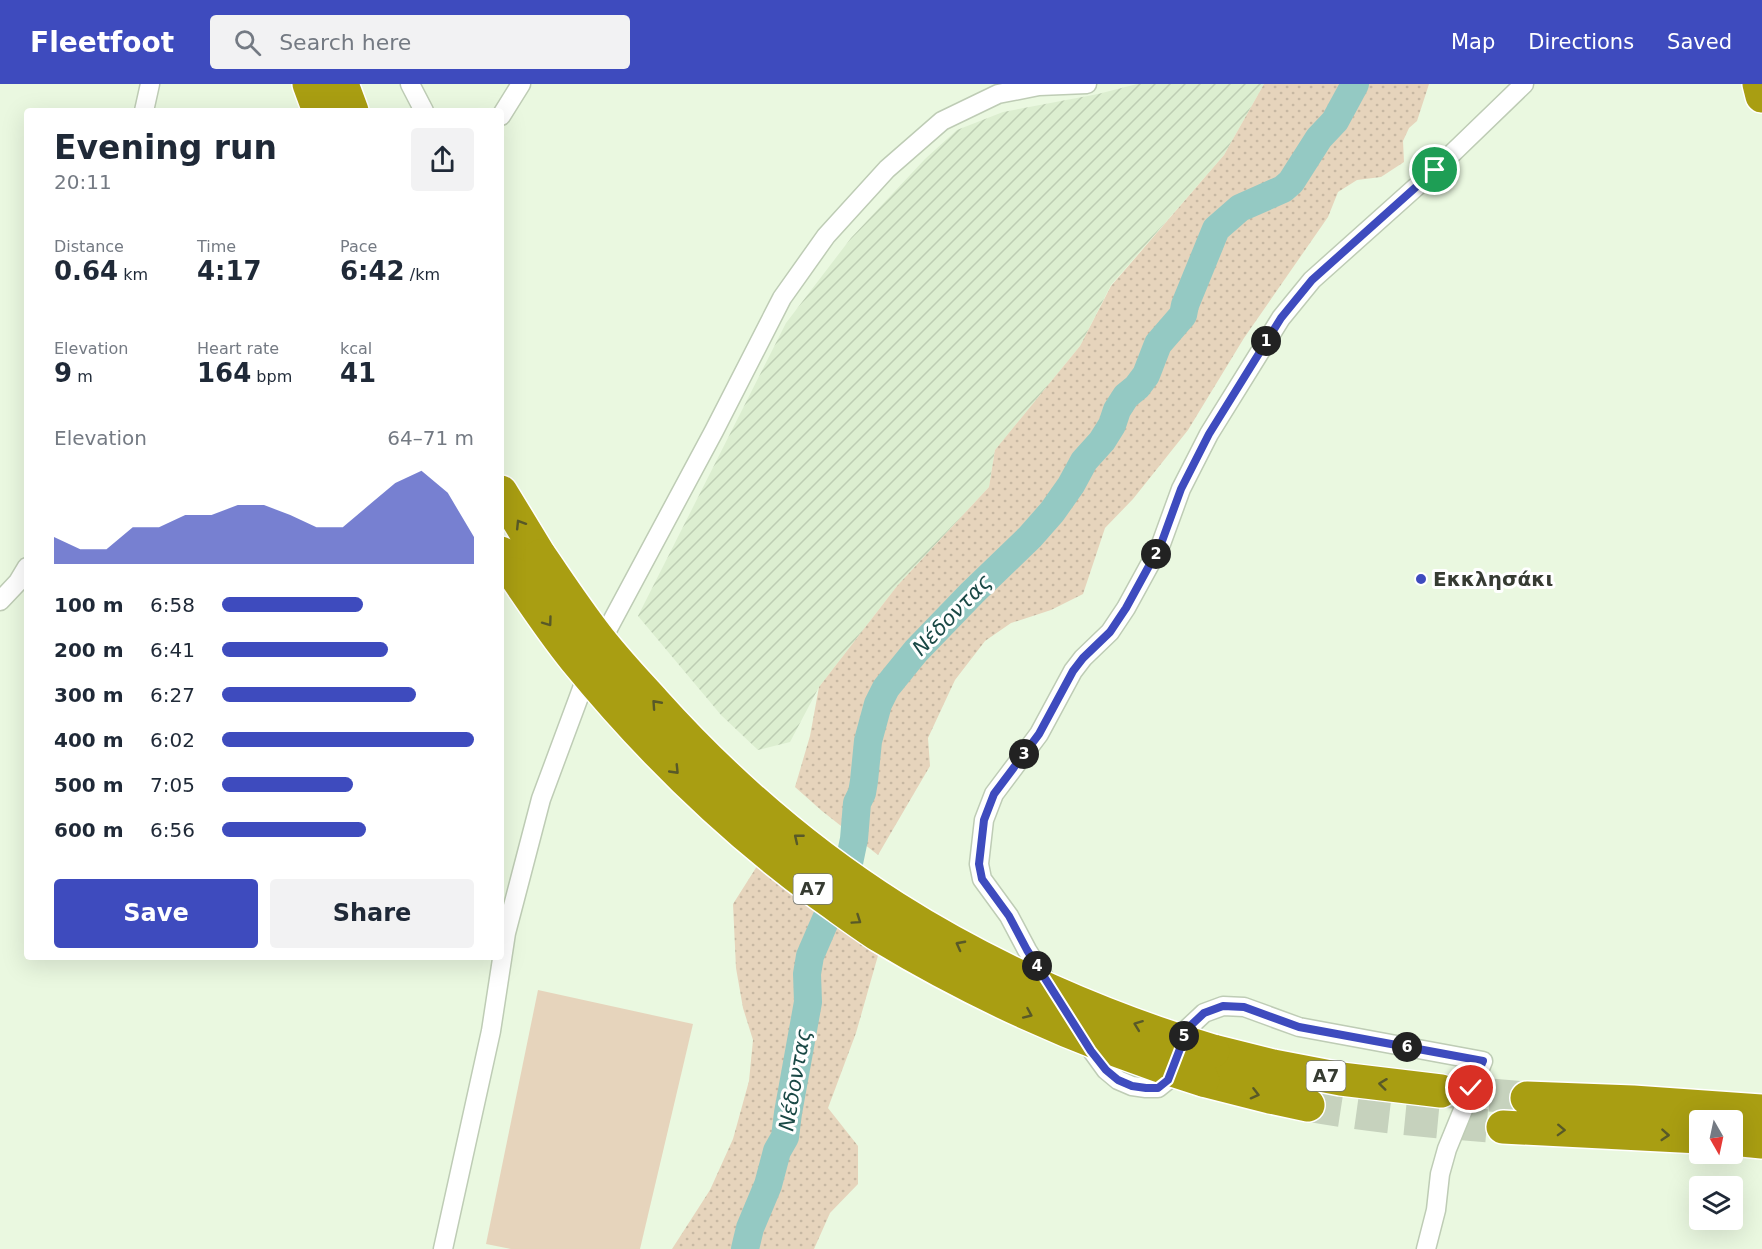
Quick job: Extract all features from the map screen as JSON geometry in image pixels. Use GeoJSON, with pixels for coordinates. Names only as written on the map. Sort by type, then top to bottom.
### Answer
{"type":"FeatureCollection","features":[{"type":"Feature","properties":{"kind":"highway"},"geometry":{"type":"LineString","coordinates":[[309,84],[318,108]]}},
{"type":"Feature","properties":{"kind":"highway"},"geometry":{"type":"LineString","coordinates":[[342,84],[351,108]]}},
{"type":"Feature","properties":{"kind":"highway"},"geometry":{"type":"LineString","coordinates":[[1759,84],[1762,96]]}},
{"type":"Feature","properties":{"kind":"highway","name":"Α7"},"geometry":{"type":"LineString","coordinates":[[504,504],[518,561],[596,635],[672,722],[739,789],[816,852],[894,908],[1018,975],[1082,1004],[1174,1039],[1208,1065],[1269,1097],[1308,1105]]}},
{"type":"Feature","properties":{"kind":"highway","name":"Α7"},"geometry":{"type":"LineString","coordinates":[[1208,1065],[1274,1066],[1341,1079],[1441,1091]]}},
{"type":"Feature","properties":{"kind":"highway"},"geometry":{"type":"LineString","coordinates":[[1527,1098],[1561,1100],[1689,1134]]}},
{"type":"Feature","properties":{"kind":"highway"},"geometry":{"type":"LineString","coordinates":[[1503,1127],[1632,1117],[1762,1111]]}},
{"type":"Feature","properties":{"kind":"highway"},"geometry":{"type":"LineString","coordinates":[[1743,1140],[1762,1142]]}},
{"type":"Feature","properties":{"kind":"street"},"geometry":{"type":"LineString","coordinates":[[145,108],[150,84]]}},
{"type":"Feature","properties":{"kind":"street"},"geometry":{"type":"LineString","coordinates":[[410,84],[422,108]]}},
{"type":"Feature","properties":{"kind":"street"},"geometry":{"type":"LineString","coordinates":[[504,111],[522,84]]}},
{"type":"Feature","properties":{"kind":"street"},"geometry":{"type":"LineString","coordinates":[[504,946],[541,799],[596,651],[783,298],[834,227],[887,169],[942,122],[999,94],[1039,86],[1088,84]]}},
{"type":"Feature","properties":{"kind":"street"},"geometry":{"type":"LineString","coordinates":[[1426,1249],[1447,1149],[1483,1061],[1299,1027],[1244,1007],[1223,1006],[1204,1013],[1188,1028],[1168,1080],[1158,1088],[1132,1086],[1118,1080],[1106,1070],[1091,1051],[1027,950],[1009,916],[982,879],[979,864],[984,820],[994,794],[1039,734],[1073,671],[1110,632],[1126,608],[1161,544],[1181,489],[1209,434],[1281,318],[1312,280],[1435,170],[1524,84]]}},
{"type":"Feature","properties":{"kind":"street"},"geometry":{"type":"LineString","coordinates":[[0,601],[24,572]]}},
{"type":"Feature","properties":{"kind":"street"},"geometry":{"type":"LineString","coordinates":[[443,1249],[491,1031],[502,960]]}},
{"type":"Feature","properties":{"kind":"shaded area"},"geometry":{"type":"Polygon","coordinates":[[[1137,84],[1264,84],[1224,155],[1111,285],[1080,346],[995,450],[989,487],[897,586],[819,687],[790,742],[758,750],[721,715],[638,616],[786,323],[851,238],[925,159],[957,130],[1003,112],[1098,94],[1137,84]]]}},
{"type":"Feature","properties":{"kind":"shaded area"},"geometry":{"type":"Polygon","coordinates":[[[1264,84],[1429,84],[1417,121],[1409,128],[1403,141],[1404,162],[1381,177],[1357,180],[1338,192],[1328,217],[1244,338],[1188,430],[1133,499],[1105,528],[1083,594],[1051,610],[1011,623],[985,641],[955,680],[928,738],[930,766],[878,855],[795,787],[810,736],[819,687],[897,586],[989,487],[995,450],[1080,346],[1111,286],[1224,155],[1264,84]]]}},
{"type":"Feature","properties":{"kind":"shaded area"},"geometry":{"type":"Polygon","coordinates":[[[759,863],[879,952],[856,1033],[828,1108],[858,1146],[858,1184],[830,1213],[814,1249],[672,1249],[710,1190],[733,1139],[749,1081],[753,1040],[743,1008],[736,968],[733,904],[759,863]]]}},
{"type":"Feature","properties":{"kind":"shaded area"},"geometry":{"type":"Polygon","coordinates":[[[538,990],[693,1024],[640,1249],[511,1249],[486,1244],[538,990]]]}},
{"type":"Feature","properties":{"kind":"waterway","name":"Νέδoντας"},"geometry":{"type":"LineString","coordinates":[[745,1249],[750,1228],[768,1185],[777,1151],[785,1137],[808,1002],[807,974],[810,956],[848,868],[854,839],[857,803],[864,781],[868,741],[878,704],[886,688],[916,651],[1052,512],[1084,461],[1102,441],[1126,396],[1146,375],[1158,344],[1183,315],[1216,229],[1240,208],[1283,189],[1291,182],[1319,138],[1335,121],[1355,84]]}},
{"type":"Feature","properties":{"kind":"tunnel"},"geometry":{"type":"LineString","coordinates":[[1441,1091],[1527,1098]]}},
{"type":"Feature","properties":{"kind":"tunnel"},"geometry":{"type":"LineString","coordinates":[[1308,1105],[1381,1116],[1503,1127]]}},
{"type":"Feature","properties":{"kind":"place","name":"Εκκλησάκι"},"geometry":{"type":"Point","coordinates":[1421,579]}},
{"type":"Feature","properties":{"kind":"route"},"geometry":{"type":"LineString","coordinates":[[1435,170],[1312,280],[1281,318],[1209,434],[1181,489],[1161,544],[1126,608],[1110,632],[1073,671],[1039,734],[994,794],[984,820],[979,864],[982,879],[1009,916],[1027,950],[1091,1051],[1106,1070],[1118,1080],[1132,1086],[1158,1088],[1168,1080],[1183,1039],[1195,1020],[1204,1013],[1223,1006],[1232,1006],[1244,1007],[1299,1027],[1483,1061],[1471,1088]]}}]}
